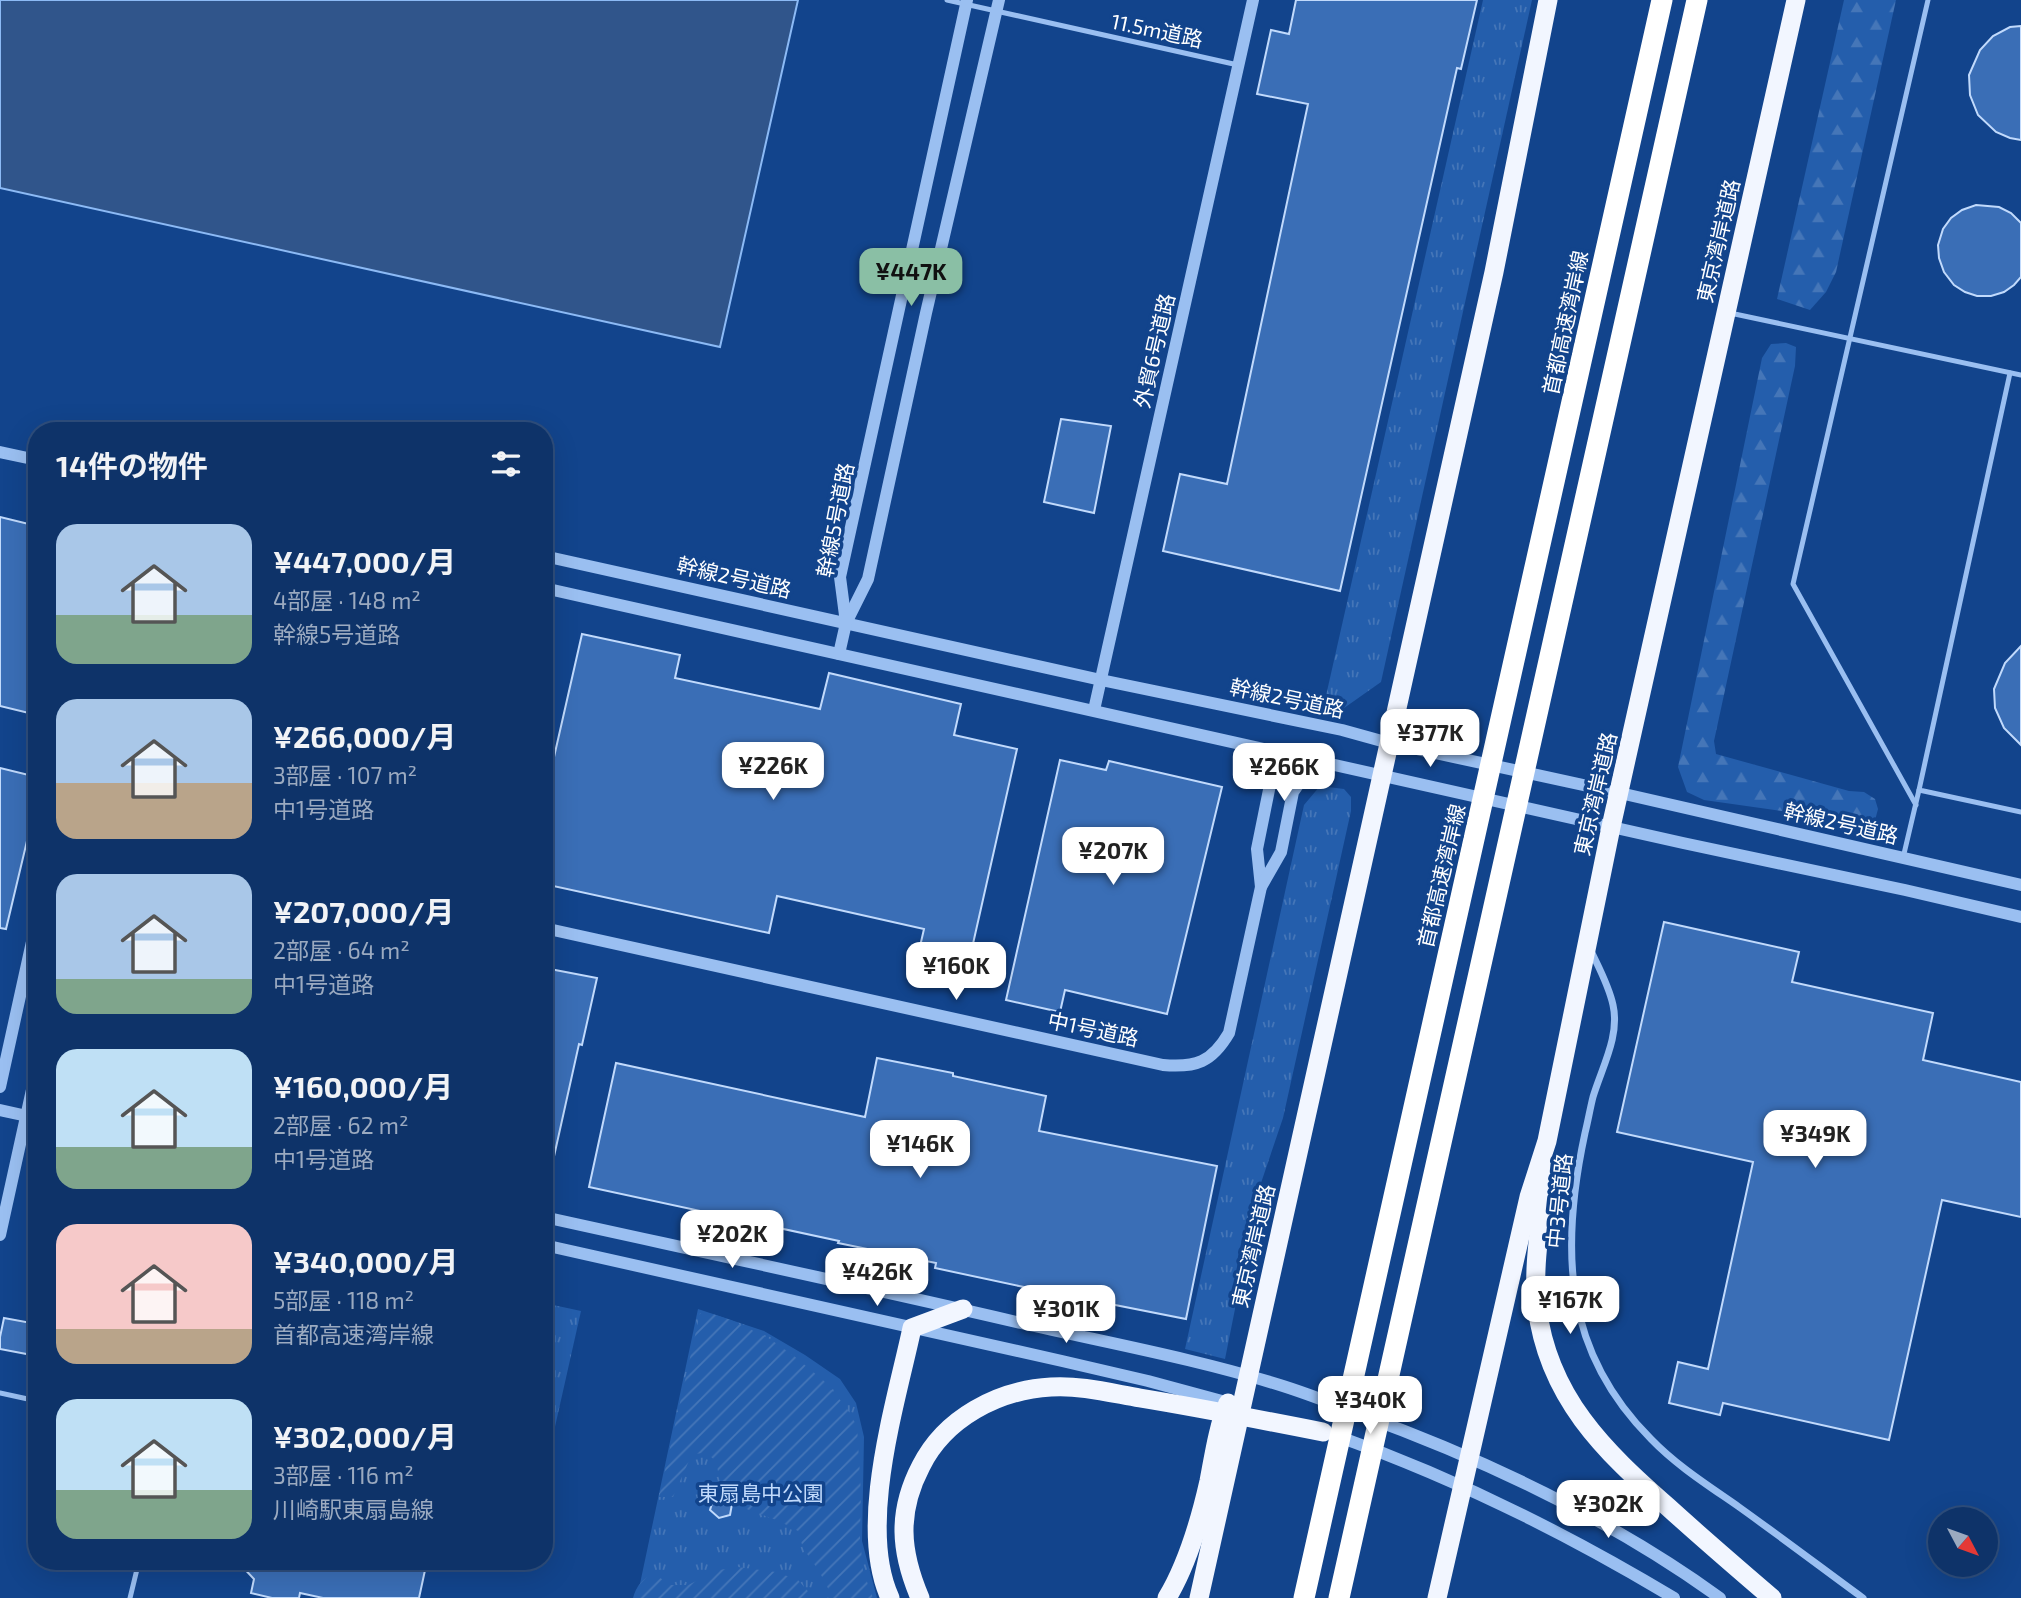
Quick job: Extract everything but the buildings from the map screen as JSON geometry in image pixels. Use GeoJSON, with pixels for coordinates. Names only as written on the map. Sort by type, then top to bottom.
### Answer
{"type":"FeatureCollection","features":[{"type":"Feature","properties":{"kind":"highway","name":"東京湾岸道路"},"geometry":{"type":"LineString","coordinates":[[1199,1598],[1222,1461],[1256,1340],[1494,272],[1548,0]]}},
{"type":"Feature","properties":{"kind":"highway","name":"首都高速湾岸線"},"geometry":{"type":"LineString","coordinates":[[1304,1598],[1662,0]]}},
{"type":"Feature","properties":{"kind":"highway"},"geometry":{"type":"LineString","coordinates":[[1339,1598],[1697,0]]}},
{"type":"Feature","properties":{"kind":"highway","name":"東京湾岸道路"},"geometry":{"type":"LineString","coordinates":[[1438,1592],[1529,1197],[1547,1141],[1586,941],[1796,0]]}},
{"type":"Feature","properties":{"kind":"highway"},"geometry":{"type":"LineString","coordinates":[[1547,1141],[1544,1199],[1537,1246],[1537,1308],[1552,1363],[1560,1381],[1581,1420],[1611,1455],[1772,1598]]}},
{"type":"Feature","properties":{"kind":"highway"},"geometry":{"type":"LineString","coordinates":[[890,1598],[876,1536],[878,1509],[882,1463],[912,1328],[963,1309]]}},
{"type":"Feature","properties":{"kind":"highway"},"geometry":{"type":"LineString","coordinates":[[920,1598],[906,1555],[904,1511],[910,1492],[927,1453],[941,1435],[954,1423],[984,1404],[1026,1391],[1069,1387],[1322,1432]]}},
{"type":"Feature","properties":{"kind":"highway"},"geometry":{"type":"LineString","coordinates":[[1167,1598],[1182,1569],[1222,1461]]}},
{"type":"Feature","properties":{"kind":"street","name":"外貿6号道路"},"geometry":{"type":"LineString","coordinates":[[1094,710],[1253,0]]}},
{"type":"Feature","properties":{"kind":"street","name":"幹線5号道路"},"geometry":{"type":"LineString","coordinates":[[846,623],[840,577],[967,2]]}},
{"type":"Feature","properties":{"kind":"street","name":"幹線5号道路"},"geometry":{"type":"LineString","coordinates":[[846,623],[868,579],[926,313],[998,6]]}},
{"type":"Feature","properties":{"kind":"street"},"geometry":{"type":"LineString","coordinates":[[0,452],[28,458]]}},
{"type":"Feature","properties":{"kind":"street","name":"幹線2号道路"},"geometry":{"type":"LineString","coordinates":[[553,558],[1101,680],[1342,730],[1389,743],[2021,885]]}},
{"type":"Feature","properties":{"kind":"street"},"geometry":{"type":"LineString","coordinates":[[553,590],[2021,917]]}},
{"type":"Feature","properties":{"kind":"street"},"geometry":{"type":"LineString","coordinates":[[839,654],[846,623]]}},
{"type":"Feature","properties":{"kind":"street","name":"中1号道路"},"geometry":{"type":"LineString","coordinates":[[1244,745],[1264,763],[1271,780],[1256,849],[1261,887]]}},
{"type":"Feature","properties":{"kind":"street","name":"中1号道路"},"geometry":{"type":"LineString","coordinates":[[553,930],[1182,1067],[1204,1061],[1220,1047],[1229,1033],[1261,887],[1280,852],[1293,792],[1304,776],[1332,765]]}},
{"type":"Feature","properties":{"kind":"street","name":"中3号道路"},"geometry":{"type":"LineString","coordinates":[[1586,941],[1613,1003],[1615,1024],[1594,1097],[1579,1164],[1570,1231],[1574,1290],[1586,1341],[1620,1404],[1651,1440],[1688,1471],[1863,1598]]}},
{"type":"Feature","properties":{"kind":"street"},"geometry":{"type":"LineString","coordinates":[[0,1087],[28,960]]}},
{"type":"Feature","properties":{"kind":"street"},"geometry":{"type":"LineString","coordinates":[[0,1110],[28,1116]]}},
{"type":"Feature","properties":{"kind":"street"},"geometry":{"type":"LineString","coordinates":[[0,1235],[28,1135]]}},
{"type":"Feature","properties":{"kind":"street"},"geometry":{"type":"LineString","coordinates":[[553,1219],[963,1309],[1270,1382],[1409,1432],[1529,1486],[1672,1563],[1720,1598]]}},
{"type":"Feature","properties":{"kind":"street"},"geometry":{"type":"LineString","coordinates":[[553,1247],[1211,1397],[1322,1432],[1421,1468],[1585,1546],[1674,1598]]}},
{"type":"Feature","properties":{"kind":"lane","name":"11.5m道路"},"geometry":{"type":"LineString","coordinates":[[947,0],[998,6],[1238,65]]}},
{"type":"Feature","properties":{"kind":"lane"},"geometry":{"type":"LineString","coordinates":[[1916,805],[1793,584],[1928,0]]}},
{"type":"Feature","properties":{"kind":"lane"},"geometry":{"type":"LineString","coordinates":[[1726,312],[2021,375]]}},
{"type":"Feature","properties":{"kind":"lane"},"geometry":{"type":"LineString","coordinates":[[1903,858],[2010,373]]}},
{"type":"Feature","properties":{"kind":"lane"},"geometry":{"type":"LineString","coordinates":[[1919,790],[2021,812]]}},
{"type":"Feature","properties":{"kind":"lane"},"geometry":{"type":"LineString","coordinates":[[0,1393],[28,1399]]}},
{"type":"Feature","properties":{"kind":"lane"},"geometry":{"type":"LineString","coordinates":[[130,1598],[137,1570]]}},
{"type":"Feature","properties":{"kind":"green space"},"geometry":{"type":"Polygon","coordinates":[[[1483,0],[1532,0],[1381,682],[1337,713],[1323,709],[1483,0]]]}},
{"type":"Feature","properties":{"kind":"green space"},"geometry":{"type":"Polygon","coordinates":[[[1844,0],[1896,0],[1836,272],[1826,292],[1810,310],[1777,299],[1844,0]]]}},
{"type":"Feature","properties":{"kind":"green space"},"geometry":{"type":"Polygon","coordinates":[[[1786,343],[1796,347],[1795,366],[1714,741],[1716,754],[1849,791],[1864,792],[1875,799],[1878,809],[1874,824],[1704,800],[1687,792],[1678,767],[1762,358],[1771,344],[1786,343]]]}},
{"type":"Feature","properties":{"kind":"green space"},"geometry":{"type":"Polygon","coordinates":[[[1320,786],[1344,789],[1351,797],[1351,811],[1283,1118],[1238,1256],[1235,1309],[1225,1359],[1185,1349],[1304,805],[1320,786]]]}},
{"type":"Feature","properties":{"kind":"green space"},"geometry":{"type":"Polygon","coordinates":[[[553,1305],[581,1311],[553,1436],[553,1305]]]}},
{"type":"Feature","properties":{"kind":"green space","name":"東扇島中公園"},"geometry":{"type":"Polygon","coordinates":[[[698,1309],[764,1331],[805,1355],[840,1379],[856,1403],[864,1437],[862,1541],[877,1598],[637,1598],[698,1309]]]}},
{"type":"Feature","properties":{"kind":"green space","name":"東扇島中公園"},"geometry":{"type":"Polygon","coordinates":[[[700,1313],[731,1320],[770,1339],[824,1381],[846,1407],[857,1426],[863,1571],[873,1598],[833,1598],[803,1548],[798,1531],[736,1505],[721,1487],[716,1461],[706,1453],[692,1454],[673,1497],[659,1497],[700,1313]]]}},
{"type":"Feature","properties":{"kind":"green space"},"geometry":{"type":"Polygon","coordinates":[[[738,1567],[776,1572],[798,1580],[814,1598],[633,1598],[640,1583],[654,1574],[671,1585],[688,1585],[719,1570],[738,1567]]]}},
{"type":"Feature","properties":{"kind":"shaded area"},"geometry":{"type":"Polygon","coordinates":[[[0,0],[798,0],[720,347],[0,188],[0,0]]]}}]}
